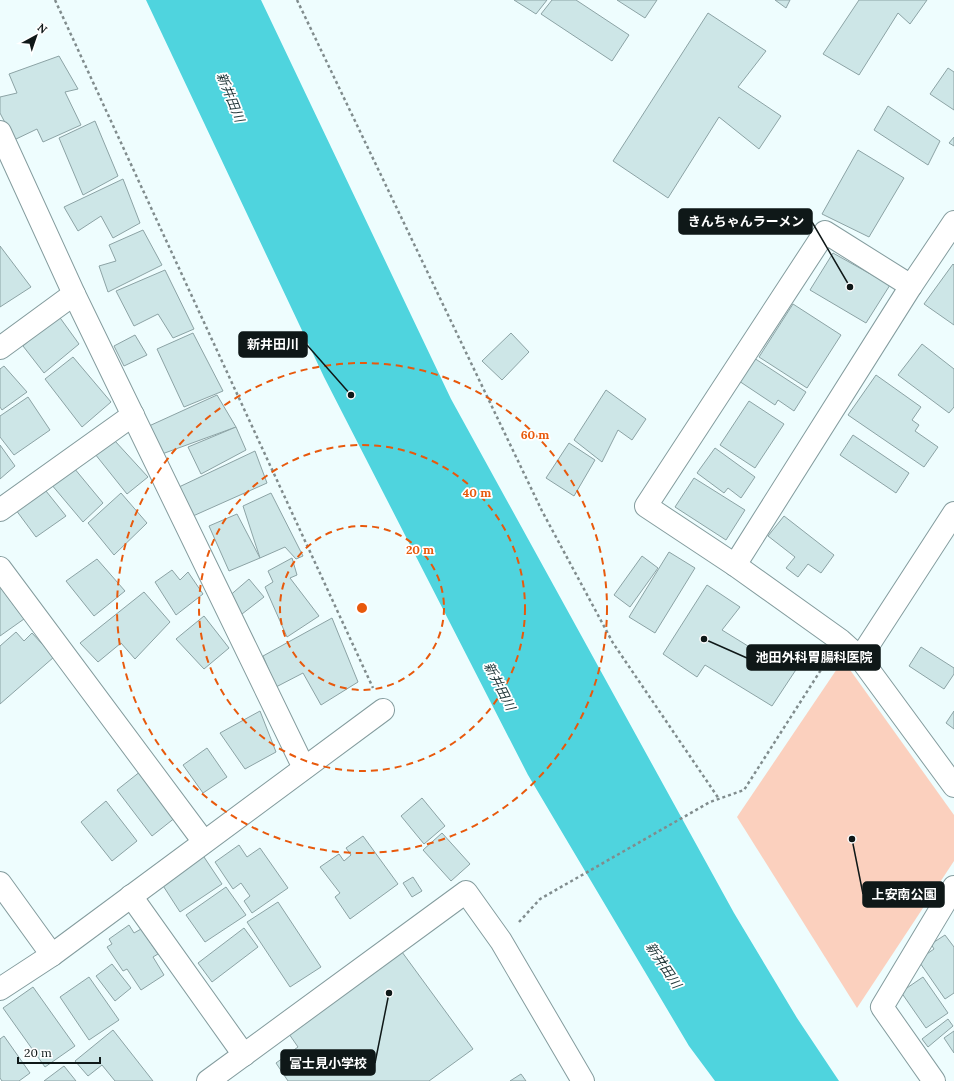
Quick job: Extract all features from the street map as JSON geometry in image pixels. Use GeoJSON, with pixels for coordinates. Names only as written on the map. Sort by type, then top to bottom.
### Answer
{"type":"FeatureCollection","features":[{"type":"Feature","properties":{"kind":"street"},"geometry":{"type":"LineString","coordinates":[[0,132],[74,294],[304,768]]}},
{"type":"Feature","properties":{"kind":"street"},"geometry":{"type":"LineString","coordinates":[[735,566],[911,286],[954,222]]}},
{"type":"Feature","properties":{"kind":"street"},"geometry":{"type":"LineString","coordinates":[[911,286],[825,232],[646,506],[735,566],[840,640],[860,658],[954,786]]}},
{"type":"Feature","properties":{"kind":"street"},"geometry":{"type":"LineString","coordinates":[[0,348],[74,294]]}},
{"type":"Feature","properties":{"kind":"street"},"geometry":{"type":"LineString","coordinates":[[0,510],[132,414]]}},
{"type":"Feature","properties":{"kind":"street"},"geometry":{"type":"LineString","coordinates":[[860,658],[954,513]]}},
{"type":"Feature","properties":{"kind":"street"},"geometry":{"type":"LineString","coordinates":[[0,568],[204,842]]}},
{"type":"Feature","properties":{"kind":"street"},"geometry":{"type":"LineString","coordinates":[[0,989],[52,955],[383,710]]}},
{"type":"Feature","properties":{"kind":"street"},"geometry":{"type":"LineString","coordinates":[[0,883],[52,955]]}},
{"type":"Feature","properties":{"kind":"street"},"geometry":{"type":"LineString","coordinates":[[934,1081],[882,1007],[954,886]]}},
{"type":"Feature","properties":{"kind":"street"},"geometry":{"type":"LineString","coordinates":[[208,1081],[466,892],[501,941],[583,1081]]}},
{"type":"Feature","properties":{"kind":"street"},"geometry":{"type":"LineString","coordinates":[[131,896],[244,1055]]}},
{"type":"Feature","properties":{"kind":"path"},"geometry":{"type":"LineString","coordinates":[[55,0],[383,710]]}},
{"type":"Feature","properties":{"kind":"path"},"geometry":{"type":"LineString","coordinates":[[297,0],[542,511],[613,643],[719,799]]}},
{"type":"Feature","properties":{"kind":"path"},"geometry":{"type":"LineString","coordinates":[[501,941],[540,899],[710,802],[744,790],[840,640]]}},
{"type":"Feature","properties":{"kind":"shaded area"},"geometry":{"type":"Polygon","coordinates":[[[843,660],[954,815],[954,861],[857,1008],[737,817],[843,660]]]}},
{"type":"Feature","properties":{"kind":"water"},"geometry":{"type":"Polygon","coordinates":[[[146,0],[261,0],[451,399],[734,913],[797,1018],[839,1081],[715,1081],[689,1046],[528,775],[324,377],[146,0]]]}},
{"type":"Feature","properties":{"kind":"building"},"geometry":{"type":"Polygon","coordinates":[[[514,0],[547,0],[536,14],[514,0]]]}},
{"type":"Feature","properties":{"kind":"building"},"geometry":{"type":"Polygon","coordinates":[[[552,0],[576,0],[629,35],[612,61],[541,14],[552,0]]]}},
{"type":"Feature","properties":{"kind":"building"},"geometry":{"type":"Polygon","coordinates":[[[617,0],[657,0],[645,18],[617,0]]]}},
{"type":"Feature","properties":{"kind":"building"},"geometry":{"type":"Polygon","coordinates":[[[775,0],[790,0],[786,8],[775,0]]]}},
{"type":"Feature","properties":{"kind":"building"},"geometry":{"type":"Polygon","coordinates":[[[859,0],[927,0],[910,24],[898,13],[859,75],[823,54],[859,0]]]}},
{"type":"Feature","properties":{"kind":"building"},"geometry":{"type":"Polygon","coordinates":[[[708,13],[766,51],[738,87],[781,116],[759,149],[719,117],[668,198],[613,161],[708,13]]]}},
{"type":"Feature","properties":{"kind":"building"},"geometry":{"type":"Polygon","coordinates":[[[59,56],[78,89],[65,92],[81,125],[43,142],[37,129],[14,140],[0,113],[0,97],[17,93],[9,74],[59,56]]]}},
{"type":"Feature","properties":{"kind":"building"},"geometry":{"type":"Polygon","coordinates":[[[948,68],[954,72],[954,110],[930,94],[948,68]]]}},
{"type":"Feature","properties":{"kind":"building"},"geometry":{"type":"Polygon","coordinates":[[[888,106],[940,141],[928,165],[874,130],[888,106]]]}},
{"type":"Feature","properties":{"kind":"building"},"geometry":{"type":"Polygon","coordinates":[[[95,121],[118,176],[83,195],[59,138],[95,121]]]}},
{"type":"Feature","properties":{"kind":"building"},"geometry":{"type":"Polygon","coordinates":[[[954,137],[954,146],[949,143],[954,137]]]}},
{"type":"Feature","properties":{"kind":"building"},"geometry":{"type":"Polygon","coordinates":[[[858,150],[904,178],[869,237],[822,214],[858,150]]]}},
{"type":"Feature","properties":{"kind":"building"},"geometry":{"type":"Polygon","coordinates":[[[123,179],[140,223],[113,238],[101,216],[78,231],[64,207],[123,179]]]}},
{"type":"Feature","properties":{"kind":"building"},"geometry":{"type":"Polygon","coordinates":[[[143,230],[162,265],[108,292],[99,266],[116,261],[109,245],[143,230]]]}},
{"type":"Feature","properties":{"kind":"building"},"geometry":{"type":"Polygon","coordinates":[[[0,246],[31,287],[0,307],[0,246]]]}},
{"type":"Feature","properties":{"kind":"building"},"geometry":{"type":"Polygon","coordinates":[[[833,253],[890,285],[866,323],[810,290],[833,253]]]}},
{"type":"Feature","properties":{"kind":"building"},"geometry":{"type":"Polygon","coordinates":[[[953,264],[954,265],[954,325],[924,304],[953,264]]]}},
{"type":"Feature","properties":{"kind":"building"},"geometry":{"type":"Polygon","coordinates":[[[165,270],[194,329],[173,338],[158,314],[134,326],[116,291],[165,270]]]}},
{"type":"Feature","properties":{"kind":"building"},"geometry":{"type":"Polygon","coordinates":[[[793,304],[841,335],[807,388],[759,357],[793,304]]]}},
{"type":"Feature","properties":{"kind":"building"},"geometry":{"type":"Polygon","coordinates":[[[58,315],[79,344],[44,373],[23,346],[58,315]]]}},
{"type":"Feature","properties":{"kind":"building"},"geometry":{"type":"Polygon","coordinates":[[[193,333],[223,391],[184,407],[157,349],[193,333]]]}},
{"type":"Feature","properties":{"kind":"building"},"geometry":{"type":"Polygon","coordinates":[[[511,333],[529,352],[502,380],[482,361],[511,333]]]}},
{"type":"Feature","properties":{"kind":"building"},"geometry":{"type":"Polygon","coordinates":[[[135,335],[147,355],[124,366],[114,346],[135,335]]]}},
{"type":"Feature","properties":{"kind":"building"},"geometry":{"type":"Polygon","coordinates":[[[922,344],[954,369],[954,407],[949,413],[898,375],[922,344]]]}},
{"type":"Feature","properties":{"kind":"building"},"geometry":{"type":"Polygon","coordinates":[[[73,357],[111,402],[82,427],[45,379],[73,357]]]}},
{"type":"Feature","properties":{"kind":"building"},"geometry":{"type":"Polygon","coordinates":[[[754,358],[806,392],[794,411],[778,400],[775,405],[739,381],[754,358]]]}},
{"type":"Feature","properties":{"kind":"building"},"geometry":{"type":"Polygon","coordinates":[[[4,366],[27,392],[2,410],[0,407],[0,369],[4,366]]]}},
{"type":"Feature","properties":{"kind":"building"},"geometry":{"type":"Polygon","coordinates":[[[876,375],[921,407],[912,420],[919,425],[915,431],[938,447],[924,467],[848,415],[876,375]]]}},
{"type":"Feature","properties":{"kind":"building"},"geometry":{"type":"Polygon","coordinates":[[[606,390],[646,419],[632,440],[618,430],[602,462],[574,440],[606,390]]]}},
{"type":"Feature","properties":{"kind":"building"},"geometry":{"type":"Polygon","coordinates":[[[217,395],[236,427],[162,454],[149,426],[217,395]]]}},
{"type":"Feature","properties":{"kind":"building"},"geometry":{"type":"Polygon","coordinates":[[[28,397],[50,430],[14,455],[0,437],[0,416],[28,397]]]}},
{"type":"Feature","properties":{"kind":"building"},"geometry":{"type":"Polygon","coordinates":[[[749,401],[784,424],[755,468],[720,445],[749,401]]]}},
{"type":"Feature","properties":{"kind":"building"},"geometry":{"type":"Polygon","coordinates":[[[236,427],[246,450],[201,474],[188,447],[236,427]]]}},
{"type":"Feature","properties":{"kind":"building"},"geometry":{"type":"Polygon","coordinates":[[[853,435],[909,473],[896,493],[840,455],[853,435]]]}},
{"type":"Feature","properties":{"kind":"building"},"geometry":{"type":"Polygon","coordinates":[[[115,441],[148,477],[127,494],[95,454],[115,441]]]}},
{"type":"Feature","properties":{"kind":"building"},"geometry":{"type":"Polygon","coordinates":[[[569,443],[595,460],[574,496],[546,478],[569,443]]]}},
{"type":"Feature","properties":{"kind":"building"},"geometry":{"type":"Polygon","coordinates":[[[0,445],[15,466],[0,479],[0,445]]]}},
{"type":"Feature","properties":{"kind":"building"},"geometry":{"type":"Polygon","coordinates":[[[715,448],[755,477],[741,498],[728,488],[724,493],[697,473],[715,448]]]}},
{"type":"Feature","properties":{"kind":"building"},"geometry":{"type":"Polygon","coordinates":[[[255,451],[267,483],[193,516],[179,487],[255,451]]]}},
{"type":"Feature","properties":{"kind":"building"},"geometry":{"type":"Polygon","coordinates":[[[74,468],[103,503],[83,522],[51,484],[74,468]]]}},
{"type":"Feature","properties":{"kind":"building"},"geometry":{"type":"Polygon","coordinates":[[[694,478],[745,510],[726,540],[675,507],[694,478]]]}},
{"type":"Feature","properties":{"kind":"building"},"geometry":{"type":"Polygon","coordinates":[[[42,486],[66,516],[36,537],[13,506],[42,486]]]}},
{"type":"Feature","properties":{"kind":"building"},"geometry":{"type":"Polygon","coordinates":[[[121,493],[147,523],[114,555],[88,523],[121,493]]]}},
{"type":"Feature","properties":{"kind":"building"},"geometry":{"type":"Polygon","coordinates":[[[271,493],[303,556],[296,559],[285,547],[260,558],[243,506],[271,493]]]}},
{"type":"Feature","properties":{"kind":"building"},"geometry":{"type":"Polygon","coordinates":[[[237,514],[260,558],[229,571],[209,526],[237,514]]]}},
{"type":"Feature","properties":{"kind":"building"},"geometry":{"type":"Polygon","coordinates":[[[784,516],[834,555],[821,573],[808,564],[798,577],[786,568],[795,557],[768,536],[784,516]]]}},
{"type":"Feature","properties":{"kind":"building"},"geometry":{"type":"Polygon","coordinates":[[[669,552],[695,568],[655,633],[629,617],[669,552]]]}},
{"type":"Feature","properties":{"kind":"building"},"geometry":{"type":"Polygon","coordinates":[[[642,556],[658,568],[630,607],[614,595],[642,556]]]}},
{"type":"Feature","properties":{"kind":"building"},"geometry":{"type":"Polygon","coordinates":[[[292,558],[297,575],[290,578],[319,616],[287,637],[265,587],[273,582],[268,571],[292,558]]]}},
{"type":"Feature","properties":{"kind":"building"},"geometry":{"type":"Polygon","coordinates":[[[97,559],[125,591],[94,616],[66,581],[97,559]]]}},
{"type":"Feature","properties":{"kind":"building"},"geometry":{"type":"Polygon","coordinates":[[[172,570],[180,580],[188,572],[203,594],[176,615],[155,582],[172,570]]]}},
{"type":"Feature","properties":{"kind":"building"},"geometry":{"type":"Polygon","coordinates":[[[249,579],[264,597],[242,614],[227,598],[249,579]]]}},
{"type":"Feature","properties":{"kind":"building"},"geometry":{"type":"Polygon","coordinates":[[[707,585],[740,607],[722,630],[782,667],[794,648],[805,656],[772,706],[705,665],[697,677],[663,654],[707,585]]]}},
{"type":"Feature","properties":{"kind":"building"},"geometry":{"type":"Polygon","coordinates":[[[0,587],[24,619],[0,636],[0,587]]]}},
{"type":"Feature","properties":{"kind":"building"},"geometry":{"type":"Polygon","coordinates":[[[144,592],[170,622],[135,659],[121,643],[98,662],[80,643],[144,592]]]}},
{"type":"Feature","properties":{"kind":"building"},"geometry":{"type":"Polygon","coordinates":[[[204,616],[229,648],[204,669],[176,639],[204,616]]]}},
{"type":"Feature","properties":{"kind":"building"},"geometry":{"type":"Polygon","coordinates":[[[332,618],[358,682],[321,705],[303,673],[276,687],[263,656],[332,618]]]}},
{"type":"Feature","properties":{"kind":"building"},"geometry":{"type":"Polygon","coordinates":[[[16,632],[24,641],[32,633],[54,657],[0,704],[0,646],[16,632]]]}},
{"type":"Feature","properties":{"kind":"building"},"geometry":{"type":"Polygon","coordinates":[[[921,647],[954,668],[954,674],[944,689],[909,666],[921,647]]]}},
{"type":"Feature","properties":{"kind":"building"},"geometry":{"type":"Polygon","coordinates":[[[260,711],[276,752],[245,769],[220,733],[260,711]]]}},
{"type":"Feature","properties":{"kind":"building"},"geometry":{"type":"Polygon","coordinates":[[[954,711],[954,729],[946,723],[954,711]]]}},
{"type":"Feature","properties":{"kind":"building"},"geometry":{"type":"Polygon","coordinates":[[[207,748],[227,777],[203,793],[183,765],[207,748]]]}},
{"type":"Feature","properties":{"kind":"building"},"geometry":{"type":"Polygon","coordinates":[[[141,771],[176,817],[152,836],[117,790],[141,771]]]}},
{"type":"Feature","properties":{"kind":"building"},"geometry":{"type":"Polygon","coordinates":[[[422,798],[445,826],[424,844],[401,816],[422,798]]]}},
{"type":"Feature","properties":{"kind":"building"},"geometry":{"type":"Polygon","coordinates":[[[106,801],[137,841],[112,861],[81,822],[106,801]]]}},
{"type":"Feature","properties":{"kind":"building"},"geometry":{"type":"Polygon","coordinates":[[[442,833],[470,864],[451,881],[423,850],[442,833]]]}},
{"type":"Feature","properties":{"kind":"building"},"geometry":{"type":"Polygon","coordinates":[[[363,836],[398,884],[350,919],[335,897],[340,893],[320,867],[339,854],[344,861],[351,855],[346,848],[363,836]]]}},
{"type":"Feature","properties":{"kind":"building"},"geometry":{"type":"Polygon","coordinates":[[[239,845],[247,857],[260,848],[288,888],[252,913],[244,901],[250,896],[241,883],[233,889],[215,862],[239,845]]]}},
{"type":"Feature","properties":{"kind":"building"},"geometry":{"type":"Polygon","coordinates":[[[202,854],[222,884],[180,912],[160,881],[202,854]]]}},
{"type":"Feature","properties":{"kind":"building"},"geometry":{"type":"Polygon","coordinates":[[[413,877],[422,891],[412,897],[403,883],[413,877]]]}},
{"type":"Feature","properties":{"kind":"building"},"geometry":{"type":"Polygon","coordinates":[[[226,887],[246,915],[205,942],[186,915],[226,887]]]}},
{"type":"Feature","properties":{"kind":"building"},"geometry":{"type":"Polygon","coordinates":[[[278,902],[321,967],[290,987],[247,922],[278,902]]]}},
{"type":"Feature","properties":{"kind":"building"},"geometry":{"type":"Polygon","coordinates":[[[129,925],[134,933],[141,929],[158,954],[153,957],[164,975],[141,990],[127,969],[123,971],[107,947],[112,944],[109,939],[129,925]]]}},
{"type":"Feature","properties":{"kind":"building"},"geometry":{"type":"Polygon","coordinates":[[[244,928],[258,947],[212,982],[198,963],[244,928]]]}},
{"type":"Feature","properties":{"kind":"building"},"geometry":{"type":"Polygon","coordinates":[[[945,935],[954,947],[954,993],[945,999],[918,960],[934,949],[931,944],[945,935]]]}},
{"type":"Feature","properties":{"kind":"building"},"geometry":{"type":"Polygon","coordinates":[[[402,952],[473,1049],[429,1081],[288,1081],[276,1063],[298,1047],[289,1034],[402,952]]]}},
{"type":"Feature","properties":{"kind":"building"},"geometry":{"type":"Polygon","coordinates":[[[112,964],[131,988],[115,1001],[96,976],[112,964]]]}},
{"type":"Feature","properties":{"kind":"building"},"geometry":{"type":"Polygon","coordinates":[[[89,977],[119,1020],[89,1040],[60,997],[89,977]]]}},
{"type":"Feature","properties":{"kind":"building"},"geometry":{"type":"Polygon","coordinates":[[[923,977],[948,1013],[926,1028],[901,992],[923,977]]]}},
{"type":"Feature","properties":{"kind":"building"},"geometry":{"type":"Polygon","coordinates":[[[33,987],[75,1046],[45,1067],[3,1008],[33,987]]]}},
{"type":"Feature","properties":{"kind":"building"},"geometry":{"type":"Polygon","coordinates":[[[948,1019],[953,1026],[928,1047],[922,1039],[948,1019]]]}},
{"type":"Feature","properties":{"kind":"building"},"geometry":{"type":"Polygon","coordinates":[[[113,1030],[153,1081],[115,1081],[102,1065],[88,1076],[75,1061],[113,1030]]]}},
{"type":"Feature","properties":{"kind":"building"},"geometry":{"type":"Polygon","coordinates":[[[954,1031],[954,1053],[944,1038],[954,1031]]]}},
{"type":"Feature","properties":{"kind":"building"},"geometry":{"type":"Polygon","coordinates":[[[4,1036],[30,1073],[19,1081],[2,1081],[0,1078],[0,1039],[4,1036]]]}},
{"type":"Feature","properties":{"kind":"building"},"geometry":{"type":"Polygon","coordinates":[[[64,1066],[76,1081],[44,1081],[64,1066]]]}},
{"type":"Feature","properties":{"kind":"building"},"geometry":{"type":"Polygon","coordinates":[[[521,1074],[526,1081],[510,1081],[521,1074]]]}},
{"type":"Feature","properties":{"kind":"place","name":"きんちゃんラーメン"},"geometry":{"type":"Point","coordinates":[850,287]}},
{"type":"Feature","properties":{"kind":"place","name":"新井田川"},"geometry":{"type":"Point","coordinates":[351,395]}},
{"type":"Feature","properties":{"kind":"place","name":"池田外科胃腸科医院"},"geometry":{"type":"Point","coordinates":[704,639]}},
{"type":"Feature","properties":{"kind":"place","name":"上安南公園"},"geometry":{"type":"Point","coordinates":[852,839]}},
{"type":"Feature","properties":{"kind":"place","name":"富士見小学校"},"geometry":{"type":"Point","coordinates":[389,993]}}]}
